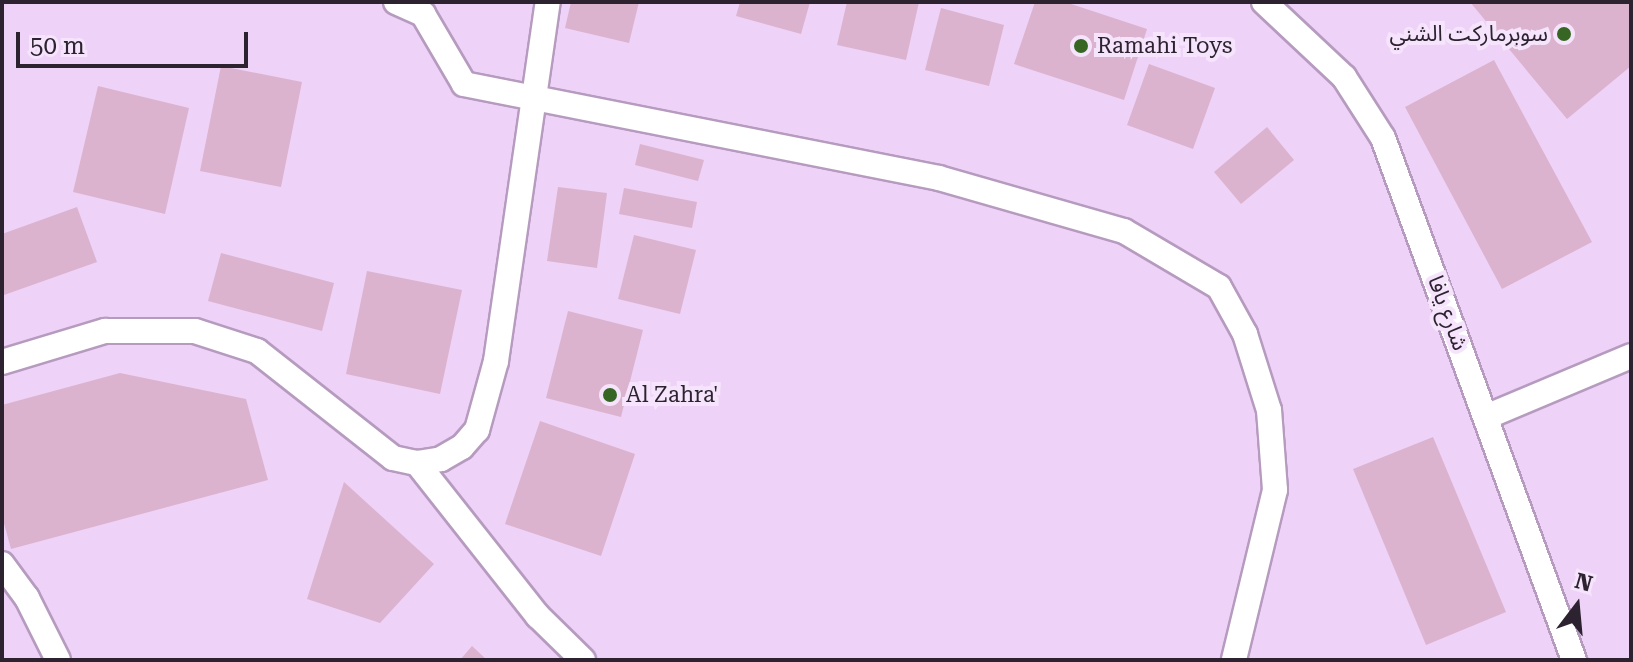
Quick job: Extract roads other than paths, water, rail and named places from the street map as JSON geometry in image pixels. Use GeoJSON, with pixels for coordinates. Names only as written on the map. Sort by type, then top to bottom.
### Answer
{"type":"FeatureCollection","features":[{"type":"Feature","properties":{"kind":"street"},"geometry":{"type":"LineString","coordinates":[[396,2],[423,14],[464,84],[533,101],[939,178],[1124,231],[1219,287],[1245,334],[1269,410],[1275,490],[1234,660]]}},
{"type":"Feature","properties":{"kind":"street"},"geometry":{"type":"LineString","coordinates":[[2,362],[105,331],[195,331],[257,351],[375,448],[417,463],[441,459],[477,430],[496,361],[548,2]]}},
{"type":"Feature","properties":{"kind":"street","name":"شارع يافا"},"geometry":{"type":"LineString","coordinates":[[1265,2],[1344,77],[1383,138],[1574,660]]}},
{"type":"Feature","properties":{"kind":"street"},"geometry":{"type":"LineString","coordinates":[[1486,417],[1631,356]]}},
{"type":"Feature","properties":{"kind":"street"},"geometry":{"type":"LineString","coordinates":[[417,463],[538,616],[583,660]]}},
{"type":"Feature","properties":{"kind":"street"},"geometry":{"type":"LineString","coordinates":[[2,564],[27,598],[58,660]]}},
{"type":"Feature","properties":{"kind":"place","name":"سوبرماركت الشني"},"geometry":{"type":"Point","coordinates":[1564,34]}},
{"type":"Feature","properties":{"kind":"place","name":"Ramahi Toys"},"geometry":{"type":"Point","coordinates":[1081,46]}},
{"type":"Feature","properties":{"kind":"place","name":"Al Zahra'"},"geometry":{"type":"Point","coordinates":[610,395]}}]}
